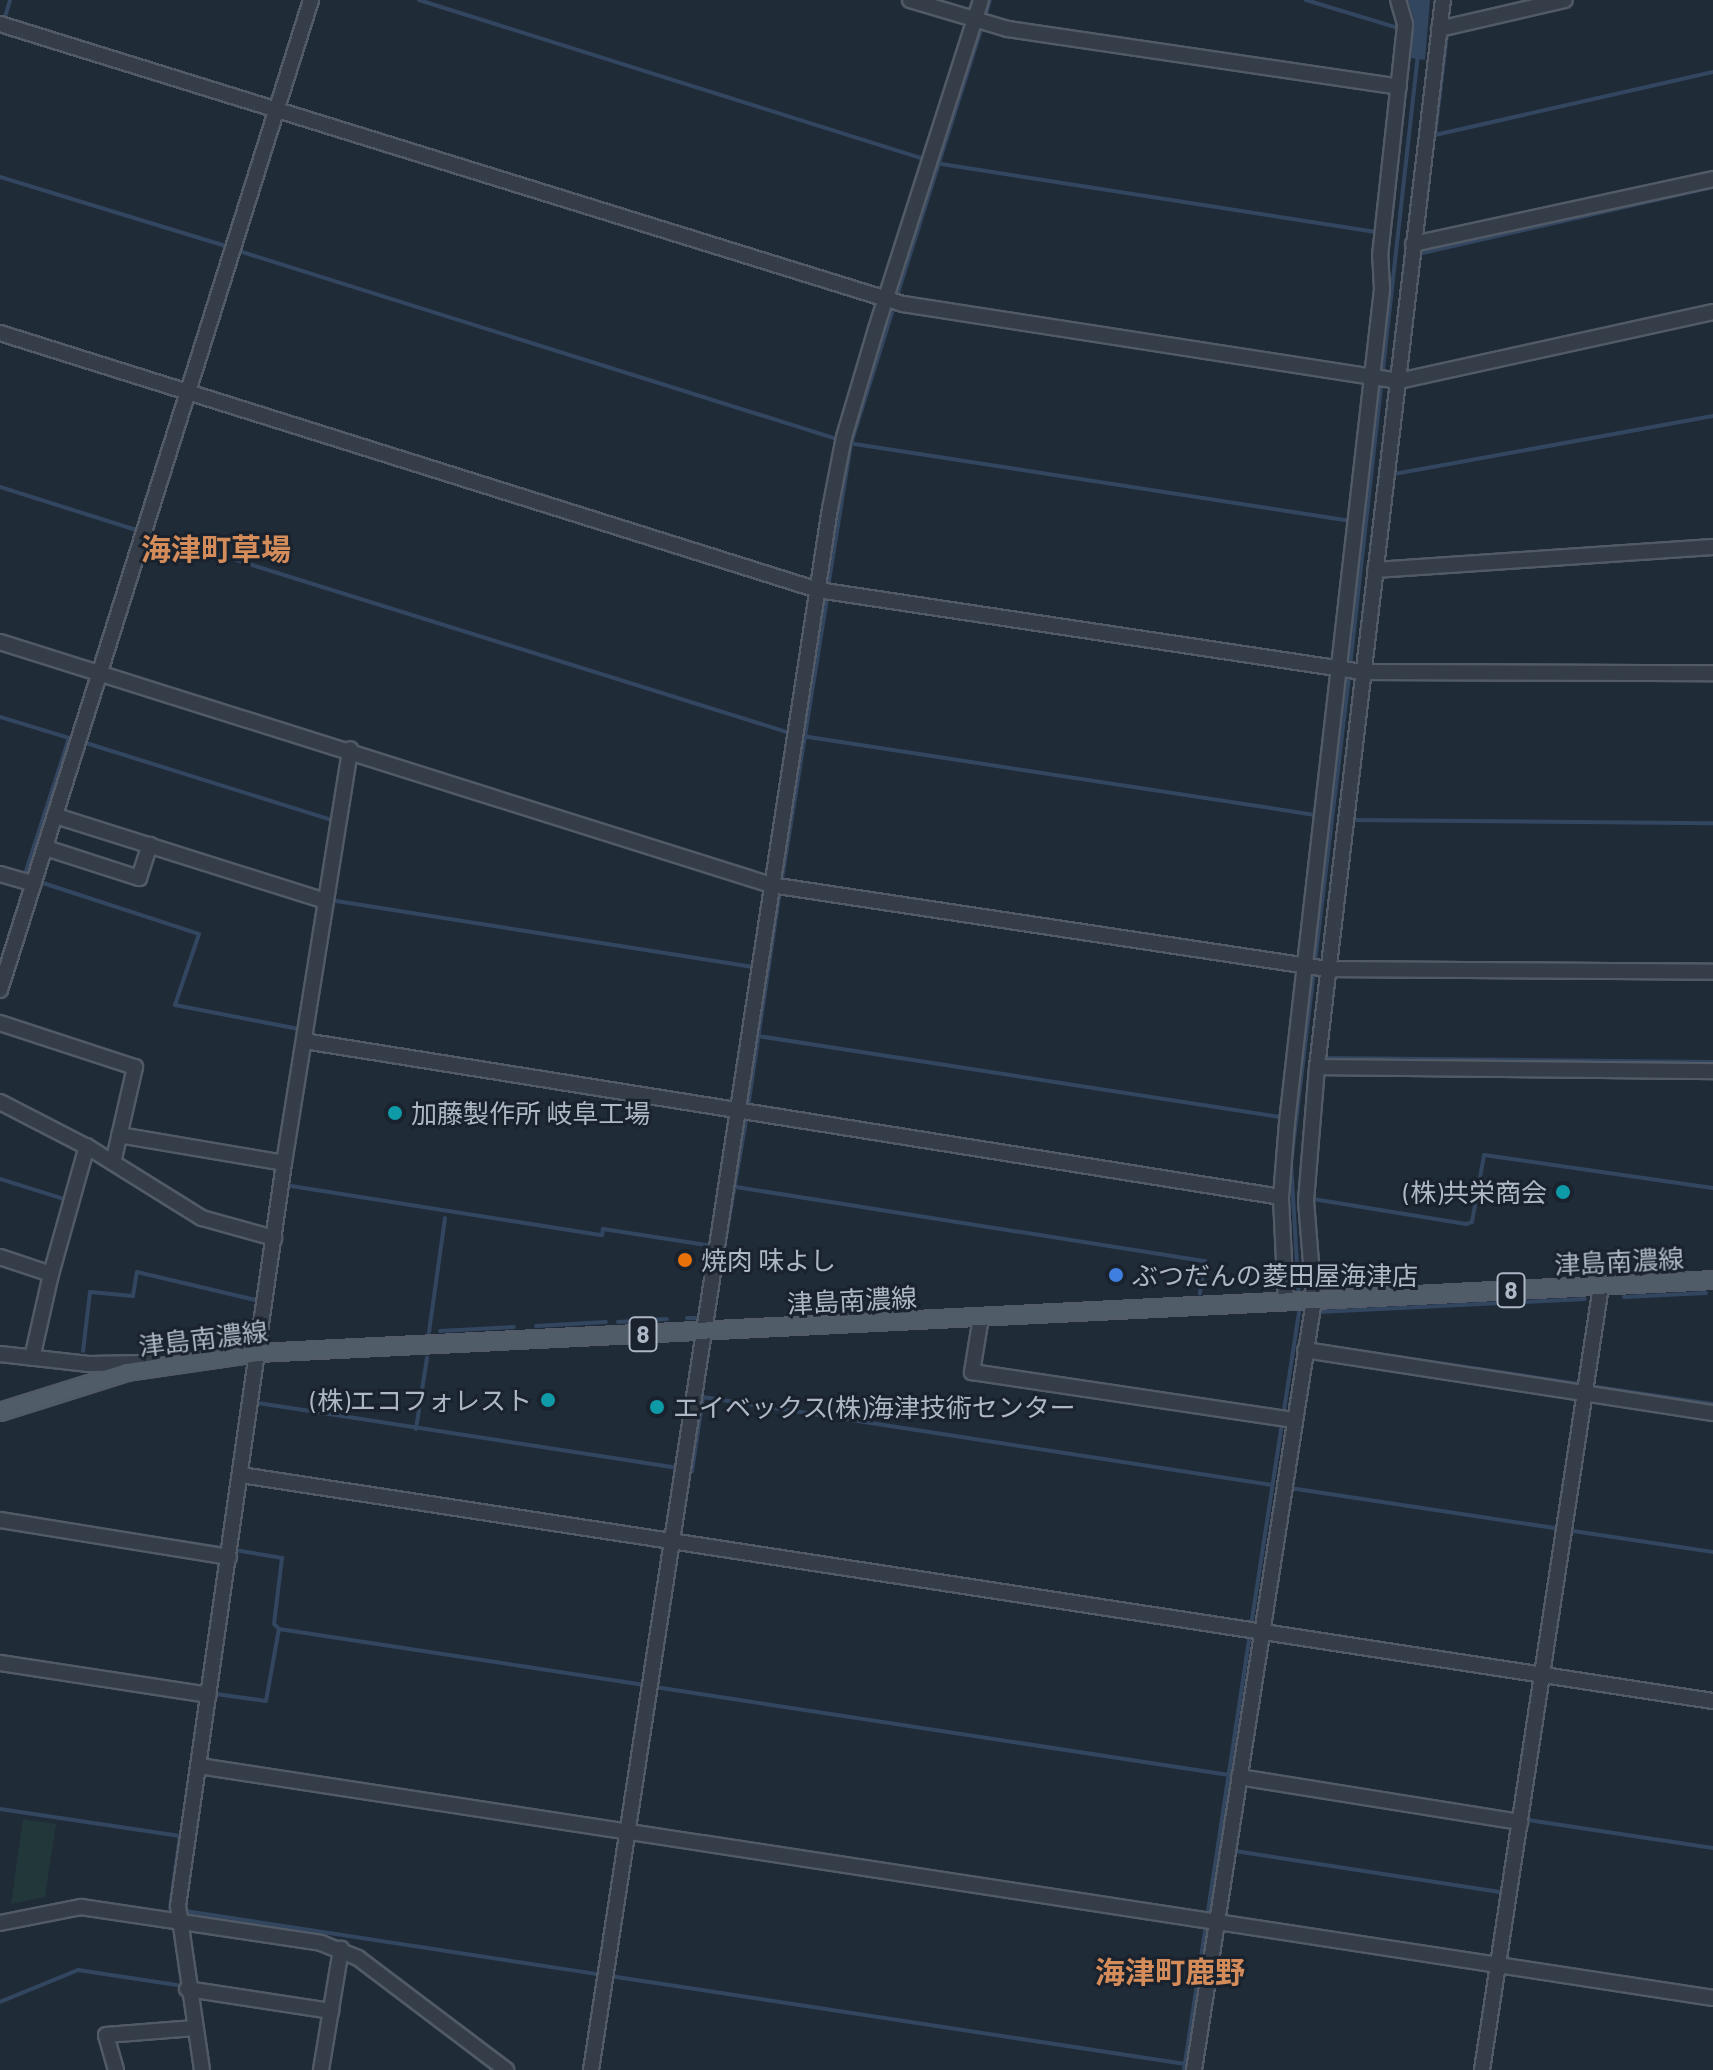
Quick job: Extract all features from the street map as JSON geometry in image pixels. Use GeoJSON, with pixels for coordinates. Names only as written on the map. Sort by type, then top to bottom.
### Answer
{"type":"FeatureCollection","features":[{"type":"Feature","properties":{"kind":"main road","name":"津島南濃線"},"geometry":{"type":"LineString","coordinates":[[0,1412],[90,1382],[176,1363],[258,1353],[1713,1280]]}},
{"type":"Feature","properties":{"kind":"street"},"geometry":{"type":"LineString","coordinates":[[0,990],[311,0]]}},
{"type":"Feature","properties":{"kind":"street"},"geometry":{"type":"LineString","coordinates":[[910,0],[974,21],[1399,87]]}},
{"type":"Feature","properties":{"kind":"street"},"geometry":{"type":"LineString","coordinates":[[591,2070],[771,885],[844,437],[981,0]]}},
{"type":"Feature","properties":{"kind":"street"},"geometry":{"type":"LineString","coordinates":[[1194,2068],[1210,1921],[1239,1777],[1255,1630],[1287,1419],[1305,1350],[1300,1301],[1281,1197],[1374,377],[1405,24],[1398,0]]}},
{"type":"Feature","properties":{"kind":"street"},"geometry":{"type":"LineString","coordinates":[[1300,1301],[1326,968],[1443,0]]}},
{"type":"Feature","properties":{"kind":"street"},"geometry":{"type":"LineString","coordinates":[[1439,29],[1565,0]]}},
{"type":"Feature","properties":{"kind":"street"},"geometry":{"type":"LineString","coordinates":[[0,24],[886,300],[1396,381],[1713,312]]}},
{"type":"Feature","properties":{"kind":"street"},"geometry":{"type":"LineString","coordinates":[[1413,244],[1713,179]]}},
{"type":"Feature","properties":{"kind":"street"},"geometry":{"type":"LineString","coordinates":[[0,333],[818,590],[1361,672],[1713,673]]}},
{"type":"Feature","properties":{"kind":"street"},"geometry":{"type":"LineString","coordinates":[[1375,570],[1713,547]]}},
{"type":"Feature","properties":{"kind":"street"},"geometry":{"type":"LineString","coordinates":[[0,642],[350,749],[771,885],[1326,968],[1713,972]]}},
{"type":"Feature","properties":{"kind":"street"},"geometry":{"type":"LineString","coordinates":[[202,2070],[179,1922],[284,1163],[350,749]]}},
{"type":"Feature","properties":{"kind":"street"},"geometry":{"type":"LineString","coordinates":[[56,816],[326,901]]}},
{"type":"Feature","properties":{"kind":"street"},"geometry":{"type":"LineString","coordinates":[[46,848],[139,878],[150,845]]}},
{"type":"Feature","properties":{"kind":"street"},"geometry":{"type":"LineString","coordinates":[[0,874],[34,884]]}},
{"type":"Feature","properties":{"kind":"street"},"geometry":{"type":"LineString","coordinates":[[0,1023],[135,1067],[113,1163]]}},
{"type":"Feature","properties":{"kind":"street"},"geometry":{"type":"LineString","coordinates":[[304,1041],[1281,1197]]}},
{"type":"Feature","properties":{"kind":"street"},"geometry":{"type":"LineString","coordinates":[[1317,1067],[1713,1071]]}},
{"type":"Feature","properties":{"kind":"street"},"geometry":{"type":"LineString","coordinates":[[0,1102],[87,1146],[202,1218],[274,1238]]}},
{"type":"Feature","properties":{"kind":"street"},"geometry":{"type":"LineString","coordinates":[[119,1135],[284,1163]]}},
{"type":"Feature","properties":{"kind":"street"},"geometry":{"type":"LineString","coordinates":[[32,1358],[51,1274],[87,1146]]}},
{"type":"Feature","properties":{"kind":"street"},"geometry":{"type":"LineString","coordinates":[[0,1257],[51,1274]]}},
{"type":"Feature","properties":{"kind":"street"},"geometry":{"type":"LineString","coordinates":[[1482,2070],[1601,1286]]}},
{"type":"Feature","properties":{"kind":"street"},"geometry":{"type":"LineString","coordinates":[[981,1317],[972,1372],[1287,1419]]}},
{"type":"Feature","properties":{"kind":"street"},"geometry":{"type":"LineString","coordinates":[[1305,1350],[1713,1413]]}},
{"type":"Feature","properties":{"kind":"street"},"geometry":{"type":"LineString","coordinates":[[0,1354],[88,1364],[176,1363]]}},
{"type":"Feature","properties":{"kind":"street"},"geometry":{"type":"LineString","coordinates":[[241,1475],[1713,1701]]}},
{"type":"Feature","properties":{"kind":"street"},"geometry":{"type":"LineString","coordinates":[[0,1520],[229,1557]]}},
{"type":"Feature","properties":{"kind":"street"},"geometry":{"type":"LineString","coordinates":[[0,1663],[209,1695]]}},
{"type":"Feature","properties":{"kind":"street"},"geometry":{"type":"LineString","coordinates":[[199,1766],[1713,1998]]}},
{"type":"Feature","properties":{"kind":"street"},"geometry":{"type":"LineString","coordinates":[[1239,1777],[1520,1822]]}},
{"type":"Feature","properties":{"kind":"street"},"geometry":{"type":"LineString","coordinates":[[0,1923],[81,1907],[341,1949],[506,2070]]}},
{"type":"Feature","properties":{"kind":"street"},"geometry":{"type":"LineString","coordinates":[[321,2070],[341,1949]]}},
{"type":"Feature","properties":{"kind":"street"},"geometry":{"type":"LineString","coordinates":[[187,1989],[331,2011]]}},
{"type":"Feature","properties":{"kind":"street"},"geometry":{"type":"LineString","coordinates":[[116,2070],[106,2035],[195,2028]]}},
{"type":"Feature","properties":{"kind":"green space"},"geometry":{"type":"Polygon","coordinates":[[[23,1819],[56,1824],[45,1897],[11,1904],[23,1819]]]}},
{"type":"Feature","properties":{"kind":"water"},"geometry":{"type":"Polygon","coordinates":[[[1408,0],[1430,0],[1425,60],[1411,58],[1414,20],[1408,0]]]}},
{"type":"Feature","properties":{"kind":"waterway"},"geometry":{"type":"LineString","coordinates":[[4,20],[10,0]]}},
{"type":"Feature","properties":{"kind":"waterway"},"geometry":{"type":"LineString","coordinates":[[419,0],[924,159]]}},
{"type":"Feature","properties":{"kind":"waterway"},"geometry":{"type":"LineString","coordinates":[[985,17],[990,0]]}},
{"type":"Feature","properties":{"kind":"waterway"},"geometry":{"type":"LineString","coordinates":[[1306,0],[1398,28]]}},
{"type":"Feature","properties":{"kind":"waterway"},"geometry":{"type":"LineString","coordinates":[[897,296],[982,26]]}},
{"type":"Feature","properties":{"kind":"waterway"},"geometry":{"type":"LineString","coordinates":[[1447,34],[1435,135],[1713,72]]}},
{"type":"Feature","properties":{"kind":"waterway"},"geometry":{"type":"LineString","coordinates":[[1350,666],[1418,54]]}},
{"type":"Feature","properties":{"kind":"waterway"},"geometry":{"type":"LineString","coordinates":[[935,163],[1376,232]]}},
{"type":"Feature","properties":{"kind":"waterway"},"geometry":{"type":"LineString","coordinates":[[0,177],[226,246]]}},
{"type":"Feature","properties":{"kind":"waterway"},"geometry":{"type":"LineString","coordinates":[[1422,253],[1713,187]]}},
{"type":"Feature","properties":{"kind":"waterway"},"geometry":{"type":"LineString","coordinates":[[242,252],[837,439]]}},
{"type":"Feature","properties":{"kind":"waterway"},"geometry":{"type":"LineString","coordinates":[[829,581],[851,444],[894,306]]}},
{"type":"Feature","properties":{"kind":"waterway"},"geometry":{"type":"LineString","coordinates":[[1394,474],[1713,416]]}},
{"type":"Feature","properties":{"kind":"waterway"},"geometry":{"type":"LineString","coordinates":[[848,443],[1351,521]]}},
{"type":"Feature","properties":{"kind":"waterway"},"geometry":{"type":"LineString","coordinates":[[0,487],[136,530]]}},
{"type":"Feature","properties":{"kind":"waterway"},"geometry":{"type":"LineString","coordinates":[[153,534],[790,733]]}},
{"type":"Feature","properties":{"kind":"waterway"},"geometry":{"type":"LineString","coordinates":[[782,879],[827,598]]}},
{"type":"Feature","properties":{"kind":"waterway"},"geometry":{"type":"LineString","coordinates":[[1299,1298],[1291,1163],[1349,674]]}},
{"type":"Feature","properties":{"kind":"waterway"},"geometry":{"type":"LineString","coordinates":[[0,717],[69,738],[26,871]]}},
{"type":"Feature","properties":{"kind":"waterway"},"geometry":{"type":"LineString","coordinates":[[802,736],[1315,815]]}},
{"type":"Feature","properties":{"kind":"waterway"},"geometry":{"type":"LineString","coordinates":[[86,743],[332,820],[323,893]]}},
{"type":"Feature","properties":{"kind":"waterway"},"geometry":{"type":"LineString","coordinates":[[1353,820],[1713,823]]}},
{"type":"Feature","properties":{"kind":"waterway"},"geometry":{"type":"LineString","coordinates":[[43,883],[199,934],[175,1005],[299,1029]]}},
{"type":"Feature","properties":{"kind":"waterway"},"geometry":{"type":"LineString","coordinates":[[748,1107],[780,890]]}},
{"type":"Feature","properties":{"kind":"waterway"},"geometry":{"type":"LineString","coordinates":[[330,900],[755,967]]}},
{"type":"Feature","properties":{"kind":"waterway"},"geometry":{"type":"LineString","coordinates":[[758,1036],[1280,1117]]}},
{"type":"Feature","properties":{"kind":"waterway"},"geometry":{"type":"LineString","coordinates":[[1324,1058],[1713,1062]]}},
{"type":"Feature","properties":{"kind":"waterway"},"geometry":{"type":"LineString","coordinates":[[724,1248],[746,1121]]}},
{"type":"Feature","properties":{"kind":"waterway"},"geometry":{"type":"LineString","coordinates":[[1313,1199],[1466,1224],[1472,1222],[1484,1155],[1713,1188]]}},
{"type":"Feature","properties":{"kind":"waterway"},"geometry":{"type":"LineString","coordinates":[[0,1179],[67,1200]]}},
{"type":"Feature","properties":{"kind":"waterway"},"geometry":{"type":"LineString","coordinates":[[291,1186],[602,1235],[603,1229],[713,1246]]}},
{"type":"Feature","properties":{"kind":"waterway"},"geometry":{"type":"LineString","coordinates":[[736,1187],[1205,1261],[1200,1294]]}},
{"type":"Feature","properties":{"kind":"waterway"},"geometry":{"type":"LineString","coordinates":[[429,1332],[445,1218]]}},
{"type":"Feature","properties":{"kind":"waterway"},"geometry":{"type":"LineString","coordinates":[[83,1351],[90,1292],[133,1296],[137,1272],[260,1301]]}},
{"type":"Feature","properties":{"kind":"waterway"},"geometry":{"type":"LineString","coordinates":[[1624,1297],[1706,1293]]}},
{"type":"Feature","properties":{"kind":"waterway"},"geometry":{"type":"LineString","coordinates":[[1318,1312],[1585,1299]]}},
{"type":"Feature","properties":{"kind":"waterway"},"geometry":{"type":"LineString","coordinates":[[1251,1626],[1300,1307]]}},
{"type":"Feature","properties":{"kind":"waterway"},"geometry":{"type":"LineString","coordinates":[[687,1318],[699,1318]]}},
{"type":"Feature","properties":{"kind":"waterway"},"geometry":{"type":"LineString","coordinates":[[618,1322],[667,1319]]}},
{"type":"Feature","properties":{"kind":"waterway"},"geometry":{"type":"LineString","coordinates":[[536,1326],[606,1322]]}},
{"type":"Feature","properties":{"kind":"waterway"},"geometry":{"type":"LineString","coordinates":[[440,1331],[514,1327]]}},
{"type":"Feature","properties":{"kind":"waterway"},"geometry":{"type":"LineString","coordinates":[[1311,1344],[1580,1384]]}},
{"type":"Feature","properties":{"kind":"waterway"},"geometry":{"type":"LineString","coordinates":[[416,1429],[427,1358]]}},
{"type":"Feature","properties":{"kind":"waterway"},"geometry":{"type":"LineString","coordinates":[[1596,1387],[1713,1404]]}},
{"type":"Feature","properties":{"kind":"waterway"},"geometry":{"type":"LineString","coordinates":[[692,1471],[703,1397],[1272,1485]]}},
{"type":"Feature","properties":{"kind":"waterway"},"geometry":{"type":"LineString","coordinates":[[258,1403],[678,1468]]}},
{"type":"Feature","properties":{"kind":"waterway"},"geometry":{"type":"LineString","coordinates":[[1290,1488],[1556,1528]]}},
{"type":"Feature","properties":{"kind":"waterway"},"geometry":{"type":"LineString","coordinates":[[1573,1531],[1713,1552]]}},
{"type":"Feature","properties":{"kind":"waterway"},"geometry":{"type":"LineString","coordinates":[[163,1539],[222,1548]]}},
{"type":"Feature","properties":{"kind":"waterway"},"geometry":{"type":"LineString","coordinates":[[235,1550],[282,1558],[274,1624],[279,1629],[643,1685]]}},
{"type":"Feature","properties":{"kind":"waterway"},"geometry":{"type":"LineString","coordinates":[[216,1694],[266,1701],[279,1629]]}},
{"type":"Feature","properties":{"kind":"waterway"},"geometry":{"type":"LineString","coordinates":[[1184,2070],[1250,1635]]}},
{"type":"Feature","properties":{"kind":"waterway"},"geometry":{"type":"LineString","coordinates":[[655,1687],[1229,1775]]}},
{"type":"Feature","properties":{"kind":"waterway"},"geometry":{"type":"LineString","coordinates":[[1472,1807],[1513,1814]]}},
{"type":"Feature","properties":{"kind":"waterway"},"geometry":{"type":"LineString","coordinates":[[0,1809],[180,1836],[170,1908]]}},
{"type":"Feature","properties":{"kind":"waterway"},"geometry":{"type":"LineString","coordinates":[[1528,1820],[1713,1848]]}},
{"type":"Feature","properties":{"kind":"waterway"},"geometry":{"type":"LineString","coordinates":[[1235,1851],[1500,1892]]}},
{"type":"Feature","properties":{"kind":"waterway"},"geometry":{"type":"LineString","coordinates":[[185,1911],[599,1974]]}},
{"type":"Feature","properties":{"kind":"waterway"},"geometry":{"type":"LineString","coordinates":[[330,1975],[333,1956]]}},
{"type":"Feature","properties":{"kind":"waterway"},"geometry":{"type":"LineString","coordinates":[[0,2002],[78,1970],[177,1985]]}},
{"type":"Feature","properties":{"kind":"waterway"},"geometry":{"type":"LineString","coordinates":[[610,1976],[1185,2064]]}},
{"type":"Feature","properties":{"kind":"place","name":"加藤製作所 岐阜工場"},"geometry":{"type":"Point","coordinates":[395,1113]}},
{"type":"Feature","properties":{"kind":"place","name":"(株)共栄商会"},"geometry":{"type":"Point","coordinates":[1563,1192]}},
{"type":"Feature","properties":{"kind":"place","name":"焼肉 味よし"},"geometry":{"type":"Point","coordinates":[685,1260]}},
{"type":"Feature","properties":{"kind":"place","name":"ぶつだんの菱田屋海津店"},"geometry":{"type":"Point","coordinates":[1116,1275]}},
{"type":"Feature","properties":{"kind":"place","name":"(株)エコフォレスト"},"geometry":{"type":"Point","coordinates":[548,1400]}},
{"type":"Feature","properties":{"kind":"place","name":"エイベックス(株)海津技術センター"},"geometry":{"type":"Point","coordinates":[657,1407]}},
{"type":"Feature","properties":{"kind":"district","name":"海津町草場"},"geometry":{"type":"Point","coordinates":[216,548]}},
{"type":"Feature","properties":{"kind":"district","name":"海津町鹿野"},"geometry":{"type":"Point","coordinates":[1170,1971]}}]}
